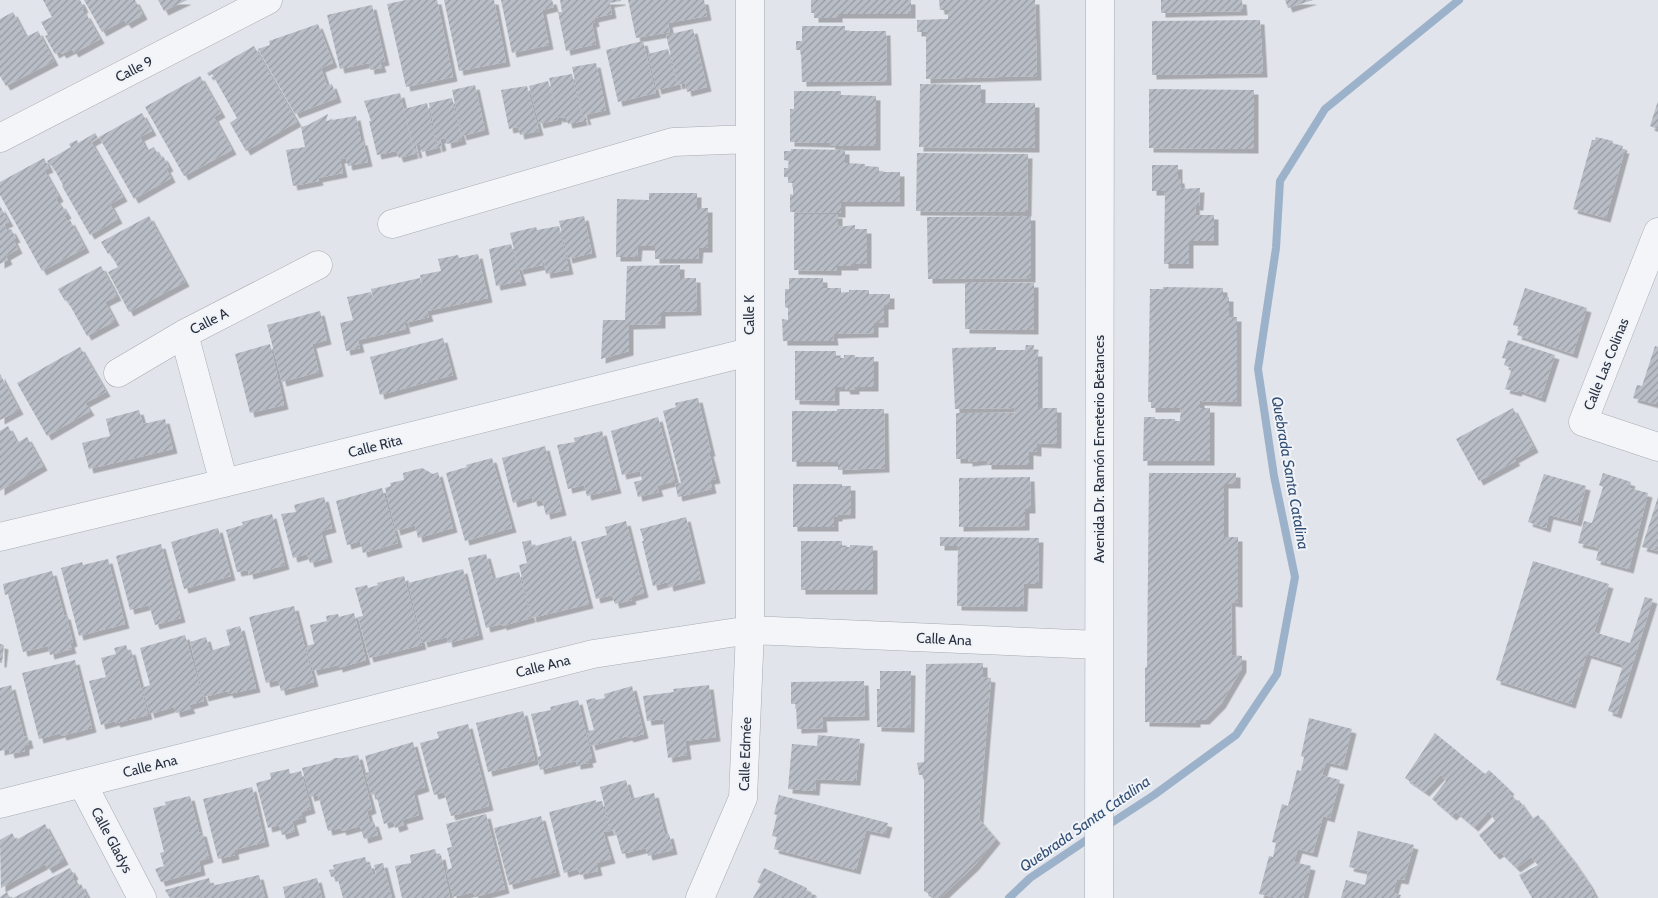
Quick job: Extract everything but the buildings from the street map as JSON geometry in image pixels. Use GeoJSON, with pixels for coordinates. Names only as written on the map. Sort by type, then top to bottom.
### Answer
{"type":"FeatureCollection","features":[{"type":"Feature","properties":{"kind":"street","name":"Calle 9"},"geometry":{"type":"LineString","coordinates":[[0,138],[268,0]]}},
{"type":"Feature","properties":{"kind":"street","name":"Calle K"},"geometry":{"type":"LineString","coordinates":[[750,0],[750,630]]}},
{"type":"Feature","properties":{"kind":"street","name":"Avenida Dr. Ramón Emeterio Betances"},"geometry":{"type":"LineString","coordinates":[[1099,898],[1100,0]]}},
{"type":"Feature","properties":{"kind":"street"},"geometry":{"type":"LineString","coordinates":[[392,224],[673,142],[750,139]]}},
{"type":"Feature","properties":{"kind":"street","name":"Calle Las Colinas"},"geometry":{"type":"LineString","coordinates":[[1658,232],[1582,422],[1658,447]]}},
{"type":"Feature","properties":{"kind":"street","name":"Calle A"},"geometry":{"type":"LineString","coordinates":[[224,483],[184,334],[318,265]]}},
{"type":"Feature","properties":{"kind":"street"},"geometry":{"type":"LineString","coordinates":[[118,373],[184,334]]}},
{"type":"Feature","properties":{"kind":"street","name":"Calle Rita"},"geometry":{"type":"LineString","coordinates":[[0,537],[749,352]]}},
{"type":"Feature","properties":{"kind":"street","name":"Calle Ana"},"geometry":{"type":"LineString","coordinates":[[0,804],[593,654],[750,630],[1099,646]]}},
{"type":"Feature","properties":{"kind":"street","name":"Calle Edmée"},"geometry":{"type":"LineString","coordinates":[[700,898],[743,798],[750,630]]}},
{"type":"Feature","properties":{"kind":"street","name":"Calle Gladys"},"geometry":{"type":"LineString","coordinates":[[82,783],[142,898]]}},
{"type":"Feature","properties":{"kind":"waterway","name":"Quebrada Santa Catalina"},"geometry":{"type":"LineString","coordinates":[[1105,827],[1154,795],[1236,735],[1277,674],[1295,577],[1274,476],[1258,369],[1276,248],[1280,181],[1325,109],[1459,0]]}},
{"type":"Feature","properties":{"kind":"waterway","name":"Quebrada Santa Catalina"},"geometry":{"type":"LineString","coordinates":[[1009,898],[1030,878],[1094,835]]}}]}
